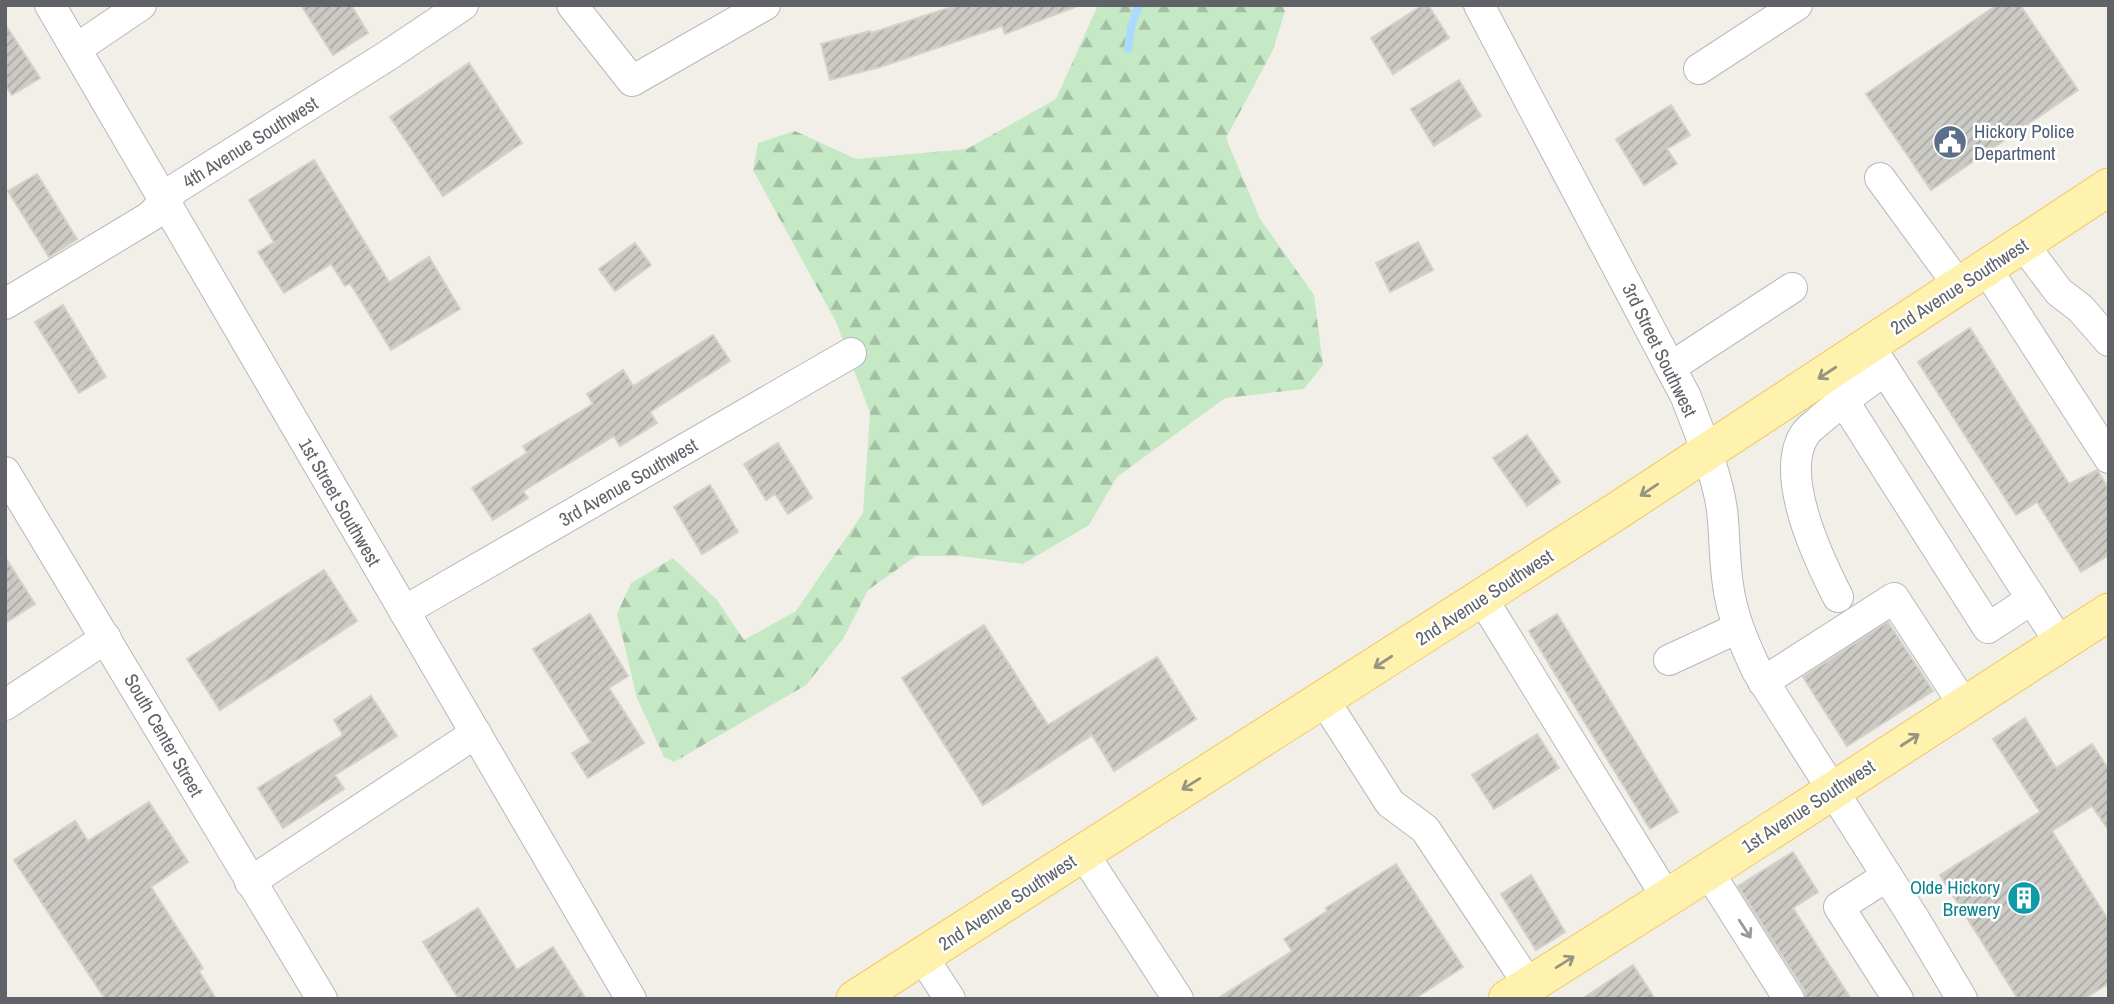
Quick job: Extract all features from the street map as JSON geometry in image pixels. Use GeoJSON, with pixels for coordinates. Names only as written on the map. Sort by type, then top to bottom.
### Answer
{"type":"FeatureCollection","features":[{"type":"Feature","properties":{"kind":"main road","name":"2nd Avenue Southwest"},"geometry":{"type":"LineString","coordinates":[[855,999],[1706,452],[1877,357],[1972,277],[2109,187]]}},
{"type":"Feature","properties":{"kind":"main road","name":"1st Avenue Southwest"},"geometry":{"type":"LineString","coordinates":[[1518,992],[2109,612]]}},
{"type":"Feature","properties":{"kind":"street","name":"1st Street Southwest"},"geometry":{"type":"LineString","coordinates":[[50,5],[631,999]]}},
{"type":"Feature","properties":{"kind":"street"},"geometry":{"type":"LineString","coordinates":[[76,49],[141,5]]}},
{"type":"Feature","properties":{"kind":"street","name":"4th Avenue Southwest"},"geometry":{"type":"LineString","coordinates":[[5,304],[151,216],[175,189],[463,5]]}},
{"type":"Feature","properties":{"kind":"street"},"geometry":{"type":"LineString","coordinates":[[572,5],[632,81],[765,5]]}},
{"type":"Feature","properties":{"kind":"street","name":"3rd Street Southwest"},"geometry":{"type":"LineString","coordinates":[[1479,5],[1686,397],[1722,508],[1727,583],[1738,628],[1763,682],[1887,876],[1950,995]]}},
{"type":"Feature","properties":{"kind":"street"},"geometry":{"type":"LineString","coordinates":[[1699,69],[1797,5]]}},
{"type":"Feature","properties":{"kind":"street"},"geometry":{"type":"LineString","coordinates":[[1880,178],[1972,277],[2109,458]]}},
{"type":"Feature","properties":{"kind":"street"},"geometry":{"type":"LineString","coordinates":[[2023,244],[2059,292],[2080,308],[2109,341]]}},
{"type":"Feature","properties":{"kind":"street"},"geometry":{"type":"LineString","coordinates":[[1671,366],[1792,288]]}},
{"type":"Feature","properties":{"kind":"street","name":"3rd Avenue Southwest"},"geometry":{"type":"LineString","coordinates":[[404,611],[851,353]]}},
{"type":"Feature","properties":{"kind":"street"},"geometry":{"type":"LineString","coordinates":[[1838,597],[1816,553],[1801,503],[1795,456],[1806,433],[1843,400],[1877,357],[2060,643]]}},
{"type":"Feature","properties":{"kind":"street"},"geometry":{"type":"LineString","coordinates":[[1843,400],[1988,628],[2032,599]]}},
{"type":"Feature","properties":{"kind":"street","name":"South Center Street"},"geometry":{"type":"LineString","coordinates":[[5,472],[321,999]]}},
{"type":"Feature","properties":{"kind":"street"},"geometry":{"type":"LineString","coordinates":[[1482,598],[1667,898]]}},
{"type":"Feature","properties":{"kind":"street"},"geometry":{"type":"LineString","coordinates":[[1763,682],[1894,598],[1964,705]]}},
{"type":"Feature","properties":{"kind":"street"},"geometry":{"type":"LineString","coordinates":[[1669,660],[1738,628]]}},
{"type":"Feature","properties":{"kind":"street"},"geometry":{"type":"LineString","coordinates":[[5,705],[106,638]]}},
{"type":"Feature","properties":{"kind":"street"},"geometry":{"type":"LineString","coordinates":[[1324,700],[1390,803],[1425,829],[1518,992]]}},
{"type":"Feature","properties":{"kind":"street"},"geometry":{"type":"LineString","coordinates":[[250,882],[476,733]]}},
{"type":"Feature","properties":{"kind":"street"},"geometry":{"type":"LineString","coordinates":[[1083,853],[1178,999]]}},
{"type":"Feature","properties":{"kind":"street"},"geometry":{"type":"LineString","coordinates":[[1708,872],[1789,999]]}},
{"type":"Feature","properties":{"kind":"street"},"geometry":{"type":"LineString","coordinates":[[1887,876],[1839,907],[1898,999]]}},
{"type":"Feature","properties":{"kind":"street"},"geometry":{"type":"LineString","coordinates":[[922,956],[950,999]]}},
{"type":"Feature","properties":{"kind":"green space"},"geometry":{"type":"Polygon","coordinates":[[[1098,5],[1283,5],[1285,11],[1273,50],[1226,138],[1260,219],[1314,295],[1323,365],[1304,389],[1225,398],[1117,477],[1089,525],[1023,564],[960,556],[916,556],[868,590],[843,639],[806,685],[674,762],[664,757],[637,698],[617,614],[631,583],[673,558],[717,600],[744,640],[796,611],[863,513],[870,413],[836,322],[753,170],[758,143],[795,131],[856,159],[967,149],[1056,99],[1098,5]]]}},
{"type":"Feature","properties":{"kind":"building"},"geometry":{"type":"Polygon","coordinates":[[[301,5],[351,5],[368,33],[333,55],[301,5]]]}},
{"type":"Feature","properties":{"kind":"building"},"geometry":{"type":"Polygon","coordinates":[[[958,5],[1075,7],[1005,34],[1002,26],[880,67],[830,80],[821,44],[870,31],[871,33],[958,5]]]}},
{"type":"Feature","properties":{"kind":"building"},"geometry":{"type":"Polygon","coordinates":[[[1423,5],[1428,5],[1449,38],[1393,74],[1371,38],[1423,5]]]}},
{"type":"Feature","properties":{"kind":"building","name":"Hickory Police Department"},"geometry":{"type":"Polygon","coordinates":[[[1997,5],[2020,5],[2078,90],[1931,190],[1866,94],[1997,5]]]}},
{"type":"Feature","properties":{"kind":"building"},"geometry":{"type":"Polygon","coordinates":[[[5,24],[40,78],[12,95],[5,85],[5,24]]]}},
{"type":"Feature","properties":{"kind":"building"},"geometry":{"type":"Polygon","coordinates":[[[469,63],[522,143],[443,196],[390,117],[469,63]]]}},
{"type":"Feature","properties":{"kind":"building"},"geometry":{"type":"Polygon","coordinates":[[[1459,80],[1481,116],[1434,146],[1411,109],[1459,80]]]}},
{"type":"Feature","properties":{"kind":"building"},"geometry":{"type":"Polygon","coordinates":[[[1671,105],[1690,135],[1667,149],[1677,164],[1644,185],[1616,139],[1671,105]]]}},
{"type":"Feature","properties":{"kind":"building"},"geometry":{"type":"Polygon","coordinates":[[[314,160],[389,282],[429,257],[460,309],[391,350],[350,283],[345,286],[331,264],[284,293],[258,252],[274,242],[249,200],[314,160]]]}},
{"type":"Feature","properties":{"kind":"building"},"geometry":{"type":"Polygon","coordinates":[[[37,174],[77,239],[49,257],[8,191],[37,174]]]}},
{"type":"Feature","properties":{"kind":"building"},"geometry":{"type":"Polygon","coordinates":[[[1418,242],[1433,270],[1390,292],[1376,263],[1418,242]]]}},
{"type":"Feature","properties":{"kind":"building"},"geometry":{"type":"Polygon","coordinates":[[[635,243],[651,265],[615,291],[599,269],[635,243]]]}},
{"type":"Feature","properties":{"kind":"building"},"geometry":{"type":"Polygon","coordinates":[[[63,305],[106,377],[79,393],[35,322],[63,305]]]}},
{"type":"Feature","properties":{"kind":"building"},"geometry":{"type":"Polygon","coordinates":[[[1970,328],[2069,484],[2097,470],[2109,489],[2109,555],[2081,572],[2037,502],[2016,515],[1918,362],[1970,328]]]}},
{"type":"Feature","properties":{"kind":"building"},"geometry":{"type":"Polygon","coordinates":[[[713,335],[730,361],[650,412],[657,423],[620,446],[614,436],[523,491],[528,498],[493,520],[472,488],[527,453],[523,446],[593,404],[587,394],[623,370],[633,386],[713,335]]]}},
{"type":"Feature","properties":{"kind":"building"},"geometry":{"type":"Polygon","coordinates":[[[1527,435],[1560,482],[1527,506],[1493,458],[1527,435]]]}},
{"type":"Feature","properties":{"kind":"building"},"geometry":{"type":"Polygon","coordinates":[[[778,443],[812,498],[788,514],[775,494],[766,500],[744,464],[778,443]]]}},
{"type":"Feature","properties":{"kind":"building"},"geometry":{"type":"Polygon","coordinates":[[[710,485],[738,532],[702,554],[674,507],[710,485]]]}},
{"type":"Feature","properties":{"kind":"building"},"geometry":{"type":"Polygon","coordinates":[[[5,557],[35,604],[5,623],[5,557]]]}},
{"type":"Feature","properties":{"kind":"building"},"geometry":{"type":"Polygon","coordinates":[[[324,570],[357,621],[220,710],[187,659],[324,570]]]}},
{"type":"Feature","properties":{"kind":"building"},"geometry":{"type":"Polygon","coordinates":[[[590,614],[628,676],[609,688],[644,743],[588,778],[572,753],[591,742],[533,649],[590,614]]]}},
{"type":"Feature","properties":{"kind":"building"},"geometry":{"type":"Polygon","coordinates":[[[1557,614],[1678,812],[1650,829],[1529,631],[1557,614]]]}},
{"type":"Feature","properties":{"kind":"building"},"geometry":{"type":"Polygon","coordinates":[[[1888,622],[1933,691],[1847,746],[1803,677],[1888,622]]]}},
{"type":"Feature","properties":{"kind":"building"},"geometry":{"type":"Polygon","coordinates":[[[984,625],[1048,725],[1157,657],[1196,719],[1114,771],[1092,735],[983,805],[902,678],[984,625]]]}},
{"type":"Feature","properties":{"kind":"building"},"geometry":{"type":"Polygon","coordinates":[[[371,696],[397,736],[335,775],[344,789],[283,828],[258,788],[343,735],[334,720],[371,696]]]}},
{"type":"Feature","properties":{"kind":"building","name":"Olde Hickory Brewery"},"geometry":{"type":"Polygon","coordinates":[[[2025,718],[2056,768],[2092,744],[2109,770],[2109,831],[2092,806],[2052,831],[2109,921],[2109,983],[2084,999],[2018,999],[1940,875],[2040,812],[1993,739],[2025,718]]]}},
{"type":"Feature","properties":{"kind":"building"},"geometry":{"type":"Polygon","coordinates":[[[1537,734],[1559,768],[1494,809],[1472,775],[1537,734]]]}},
{"type":"Feature","properties":{"kind":"building"},"geometry":{"type":"Polygon","coordinates":[[[149,802],[188,862],[151,887],[203,968],[199,971],[216,999],[105,999],[14,860],[75,821],[88,841],[149,802]]]}},
{"type":"Feature","properties":{"kind":"building"},"geometry":{"type":"Polygon","coordinates":[[[1793,852],[1818,892],[1793,908],[1851,999],[1806,999],[1804,990],[1738,886],[1793,852]]]}},
{"type":"Feature","properties":{"kind":"building"},"geometry":{"type":"Polygon","coordinates":[[[1396,864],[1463,967],[1414,999],[1217,999],[1292,951],[1284,939],[1327,911],[1326,908],[1396,864]]]}},
{"type":"Feature","properties":{"kind":"building"},"geometry":{"type":"Polygon","coordinates":[[[1531,875],[1565,932],[1536,950],[1501,894],[1531,875]]]}},
{"type":"Feature","properties":{"kind":"building"},"geometry":{"type":"Polygon","coordinates":[[[478,908],[517,970],[553,947],[586,999],[459,999],[423,942],[478,908]]]}},
{"type":"Feature","properties":{"kind":"building"},"geometry":{"type":"Polygon","coordinates":[[[1633,965],[1655,999],[1582,999],[1633,965]]]}},
{"type":"Feature","properties":{"kind":"waterway"},"geometry":{"type":"LineString","coordinates":[[1128,49],[1131,27],[1139,5]]}},
{"type":"Feature","properties":{"kind":"place","name":"Hickory Police Department"},"geometry":{"type":"Point","coordinates":[1950,142]}},
{"type":"Feature","properties":{"kind":"place","name":"Olde Hickory Brewery"},"geometry":{"type":"Point","coordinates":[2024,898]}}]}
